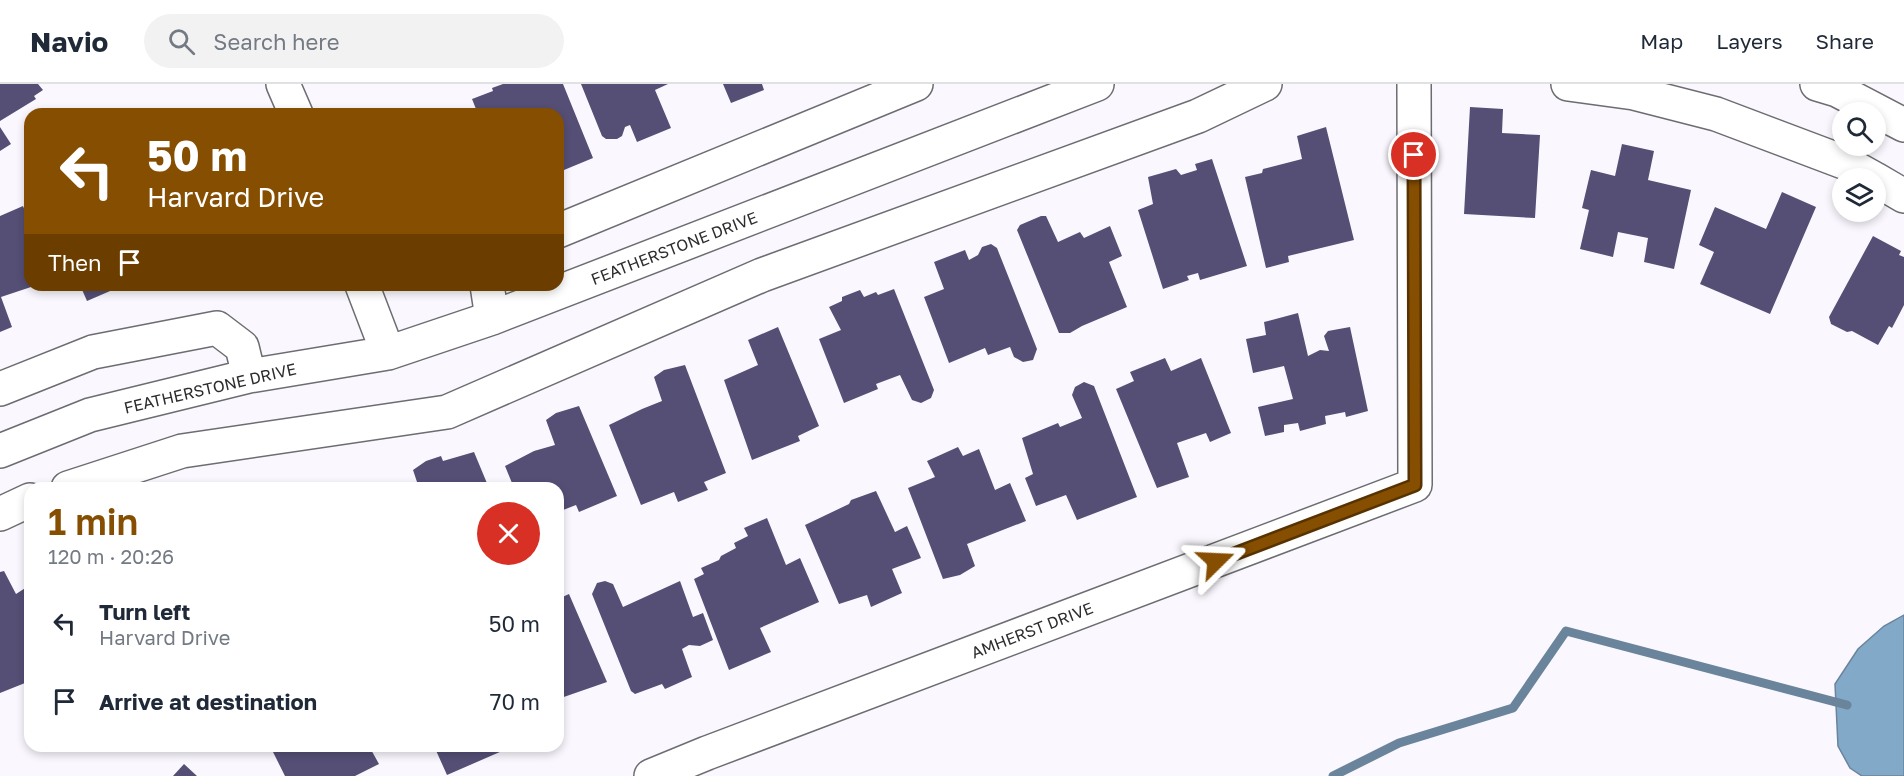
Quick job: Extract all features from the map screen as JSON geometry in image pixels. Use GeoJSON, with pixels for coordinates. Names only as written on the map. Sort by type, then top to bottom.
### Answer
{"type":"FeatureCollection","features":[{"type":"Feature","properties":{"kind":"street"},"geometry":{"type":"LineString","coordinates":[[283,84],[293,108]]}},
{"type":"Feature","properties":{"kind":"street"},"geometry":{"type":"LineString","coordinates":[[564,229],[916,84]]}},
{"type":"Feature","properties":{"kind":"street","name":"FEATHERSTONE DRIVE"},"geometry":{"type":"LineString","coordinates":[[564,290],[1097,84]]}},
{"type":"Feature","properties":{"kind":"street"},"geometry":{"type":"LineString","coordinates":[[86,482],[182,451],[447,412],[762,275],[1198,116],[1265,84]]}},
{"type":"Feature","properties":{"kind":"street","name":"AMHERST DRIVE"},"geometry":{"type":"LineString","coordinates":[[651,776],[1415,485],[1414,84]]}},
{"type":"Feature","properties":{"kind":"street"},"geometry":{"type":"LineString","coordinates":[[1568,84],[1634,93],[1716,114],[1855,168]]}},
{"type":"Feature","properties":{"kind":"street"},"geometry":{"type":"LineString","coordinates":[[1817,84],[1837,90],[1904,125]]}},
{"type":"Feature","properties":{"kind":"street"},"geometry":{"type":"LineString","coordinates":[[1886,186],[1904,196]]}},
{"type":"Feature","properties":{"kind":"street"},"geometry":{"type":"LineString","coordinates":[[364,291],[388,353]]}},
{"type":"Feature","properties":{"kind":"street"},"geometry":{"type":"LineString","coordinates":[[488,291],[492,318]]}},
{"type":"Feature","properties":{"kind":"street","name":"FEATHERSTONE DRIVE"},"geometry":{"type":"LineString","coordinates":[[0,451],[90,416],[249,376],[388,353],[492,318],[562,291]]}},
{"type":"Feature","properties":{"kind":"street"},"geometry":{"type":"LineString","coordinates":[[0,389],[93,352],[217,328],[242,347],[249,376]]}},
{"type":"Feature","properties":{"kind":"street"},"geometry":{"type":"LineString","coordinates":[[0,514],[24,503]]}},
{"type":"Feature","properties":{"kind":"water"},"geometry":{"type":"Polygon","coordinates":[[[1904,615],[1904,776],[1862,776],[1850,768],[1838,746],[1835,684],[1858,649],[1884,626],[1904,615]]]}},
{"type":"Feature","properties":{"kind":"building"},"geometry":{"type":"Polygon","coordinates":[[[0,84],[38,84],[43,90],[34,96],[36,99],[0,121],[0,84]]]}},
{"type":"Feature","properties":{"kind":"building"},"geometry":{"type":"Polygon","coordinates":[[[503,84],[563,84],[593,158],[564,170],[564,108],[476,108],[472,99],[493,91],[492,88],[503,84]]]}},
{"type":"Feature","properties":{"kind":"building"},"geometry":{"type":"Polygon","coordinates":[[[581,84],[668,84],[655,90],[671,128],[637,142],[630,125],[625,127],[622,136],[617,139],[606,139],[602,136],[581,84]]]}},
{"type":"Feature","properties":{"kind":"building"},"geometry":{"type":"Polygon","coordinates":[[[723,84],[762,84],[764,90],[731,103],[723,84]]]}},
{"type":"Feature","properties":{"kind":"building"},"geometry":{"type":"Polygon","coordinates":[[[1470,107],[1503,109],[1502,133],[1540,135],[1535,218],[1464,214],[1470,107]]]}},
{"type":"Feature","properties":{"kind":"building"},"geometry":{"type":"Polygon","coordinates":[[[0,127],[11,144],[0,151],[0,127]]]}},
{"type":"Feature","properties":{"kind":"building"},"geometry":{"type":"Polygon","coordinates":[[[1326,127],[1354,240],[1288,256],[1289,262],[1266,268],[1245,177],[1262,173],[1263,169],[1302,159],[1297,136],[1326,127]]]}},
{"type":"Feature","properties":{"kind":"building"},"geometry":{"type":"Polygon","coordinates":[[[1622,144],[1654,151],[1648,180],[1691,190],[1674,269],[1644,262],[1648,238],[1618,232],[1613,257],[1580,249],[1589,210],[1582,208],[1591,170],[1615,176],[1622,144]]]}},
{"type":"Feature","properties":{"kind":"building"},"geometry":{"type":"Polygon","coordinates":[[[1212,159],[1247,266],[1200,280],[1198,273],[1187,276],[1189,280],[1163,289],[1138,210],[1153,204],[1148,177],[1176,169],[1181,175],[1197,170],[1195,164],[1212,159]]]}},
{"type":"Feature","properties":{"kind":"building"},"geometry":{"type":"Polygon","coordinates":[[[1782,192],[1816,207],[1770,314],[1700,284],[1714,252],[1699,245],[1715,207],[1766,229],[1782,192]]]}},
{"type":"Feature","properties":{"kind":"building"},"geometry":{"type":"Polygon","coordinates":[[[23,206],[24,208],[24,289],[1,297],[12,327],[0,332],[0,216],[23,206]]]}},
{"type":"Feature","properties":{"kind":"building"},"geometry":{"type":"Polygon","coordinates":[[[1046,216],[1058,242],[1080,232],[1084,238],[1110,226],[1122,256],[1109,262],[1127,307],[1070,333],[1059,333],[1017,230],[1020,225],[1046,216]]]}},
{"type":"Feature","properties":{"kind":"building"},"geometry":{"type":"Polygon","coordinates":[[[1873,236],[1901,251],[1899,255],[1904,257],[1904,305],[1892,328],[1889,326],[1878,345],[1852,331],[1847,332],[1831,324],[1829,317],[1873,236]]]}},
{"type":"Feature","properties":{"kind":"building"},"geometry":{"type":"Polygon","coordinates":[[[991,244],[997,248],[1037,349],[1033,360],[1023,362],[1014,357],[1010,347],[988,355],[985,348],[949,363],[924,297],[944,289],[934,262],[965,250],[969,260],[978,255],[982,247],[991,244]]]}},
{"type":"Feature","properties":{"kind":"building"},"geometry":{"type":"Polygon","coordinates":[[[894,289],[934,390],[931,398],[921,403],[912,400],[900,375],[876,384],[878,389],[844,403],[819,339],[841,330],[829,307],[842,301],[842,297],[860,290],[864,297],[894,289]]]}},
{"type":"Feature","properties":{"kind":"building"},"geometry":{"type":"Polygon","coordinates":[[[83,291],[110,291],[87,301],[83,291]]]}},
{"type":"Feature","properties":{"kind":"building"},"geometry":{"type":"Polygon","coordinates":[[[1298,313],[1308,356],[1320,350],[1329,351],[1324,336],[1328,331],[1350,327],[1368,411],[1346,417],[1345,412],[1325,416],[1326,424],[1300,431],[1298,423],[1284,425],[1284,432],[1265,436],[1258,407],[1293,399],[1284,366],[1253,373],[1246,339],[1266,335],[1264,322],[1298,313]]]}},
{"type":"Feature","properties":{"kind":"building"},"geometry":{"type":"Polygon","coordinates":[[[778,327],[819,426],[798,436],[800,441],[752,460],[724,380],[758,365],[748,340],[778,327]]]}},
{"type":"Feature","properties":{"kind":"building"},"geometry":{"type":"Polygon","coordinates":[[[1165,358],[1171,371],[1201,358],[1231,433],[1210,442],[1206,433],[1177,443],[1189,477],[1157,488],[1116,389],[1134,381],[1130,372],[1165,358]]]}},
{"type":"Feature","properties":{"kind":"building"},"geometry":{"type":"Polygon","coordinates":[[[685,365],[726,473],[704,482],[708,490],[678,502],[674,492],[641,505],[609,425],[662,401],[654,377],[664,370],[685,365]]]}},
{"type":"Feature","properties":{"kind":"building"},"geometry":{"type":"Polygon","coordinates":[[[1084,382],[1094,386],[1137,497],[1077,520],[1066,495],[1036,506],[1025,478],[1033,474],[1022,438],[1058,423],[1060,427],[1082,418],[1072,395],[1075,387],[1084,382]]]}},
{"type":"Feature","properties":{"kind":"building"},"geometry":{"type":"Polygon","coordinates":[[[579,406],[617,496],[579,512],[576,505],[564,510],[564,482],[512,482],[505,466],[534,451],[555,445],[546,420],[556,413],[579,406]]]}},
{"type":"Feature","properties":{"kind":"building"},"geometry":{"type":"Polygon","coordinates":[[[958,447],[963,456],[979,449],[995,490],[1010,483],[1026,521],[967,544],[975,566],[960,575],[943,579],[908,488],[935,477],[927,461],[958,447]]]}},
{"type":"Feature","properties":{"kind":"building"},"geometry":{"type":"Polygon","coordinates":[[[474,452],[486,482],[417,482],[413,470],[426,461],[441,456],[443,461],[474,452]]]}},
{"type":"Feature","properties":{"kind":"building"},"geometry":{"type":"Polygon","coordinates":[[[876,491],[895,532],[907,526],[921,558],[892,569],[902,593],[871,607],[867,595],[839,604],[805,525],[849,504],[851,500],[876,491]]]}},
{"type":"Feature","properties":{"kind":"building"},"geometry":{"type":"Polygon","coordinates":[[[767,518],[786,565],[800,558],[819,602],[760,628],[771,652],[729,670],[694,579],[704,574],[701,568],[719,560],[721,556],[736,548],[734,543],[748,536],[744,528],[767,518]]]}},
{"type":"Feature","properties":{"kind":"building"},"geometry":{"type":"Polygon","coordinates":[[[4,571],[16,594],[24,589],[24,683],[0,693],[0,572],[4,571]]]}},
{"type":"Feature","properties":{"kind":"building"},"geometry":{"type":"Polygon","coordinates":[[[605,581],[613,584],[623,607],[680,581],[693,617],[703,613],[713,640],[700,646],[689,645],[682,649],[692,677],[665,689],[662,684],[635,694],[631,691],[592,594],[597,583],[605,581]]]}},
{"type":"Feature","properties":{"kind":"building"},"geometry":{"type":"Polygon","coordinates":[[[569,594],[607,682],[564,697],[564,596],[569,594]]]}},
{"type":"Feature","properties":{"kind":"building"},"geometry":{"type":"Polygon","coordinates":[[[273,752],[372,752],[379,764],[355,776],[285,776],[273,752]]]}},
{"type":"Feature","properties":{"kind":"building"},"geometry":{"type":"Polygon","coordinates":[[[437,752],[500,752],[447,775],[437,752]]]}},
{"type":"Feature","properties":{"kind":"building"},"geometry":{"type":"Polygon","coordinates":[[[184,764],[197,776],[173,776],[184,764]]]}},
{"type":"Feature","properties":{"kind":"waterway"},"geometry":{"type":"LineString","coordinates":[[1333,776],[1399,743],[1513,708],[1566,631],[1847,705]]}},
{"type":"Feature","properties":{"kind":"route"},"geometry":{"type":"LineString","coordinates":[[1216,561],[1415,485],[1414,155]]}}]}
